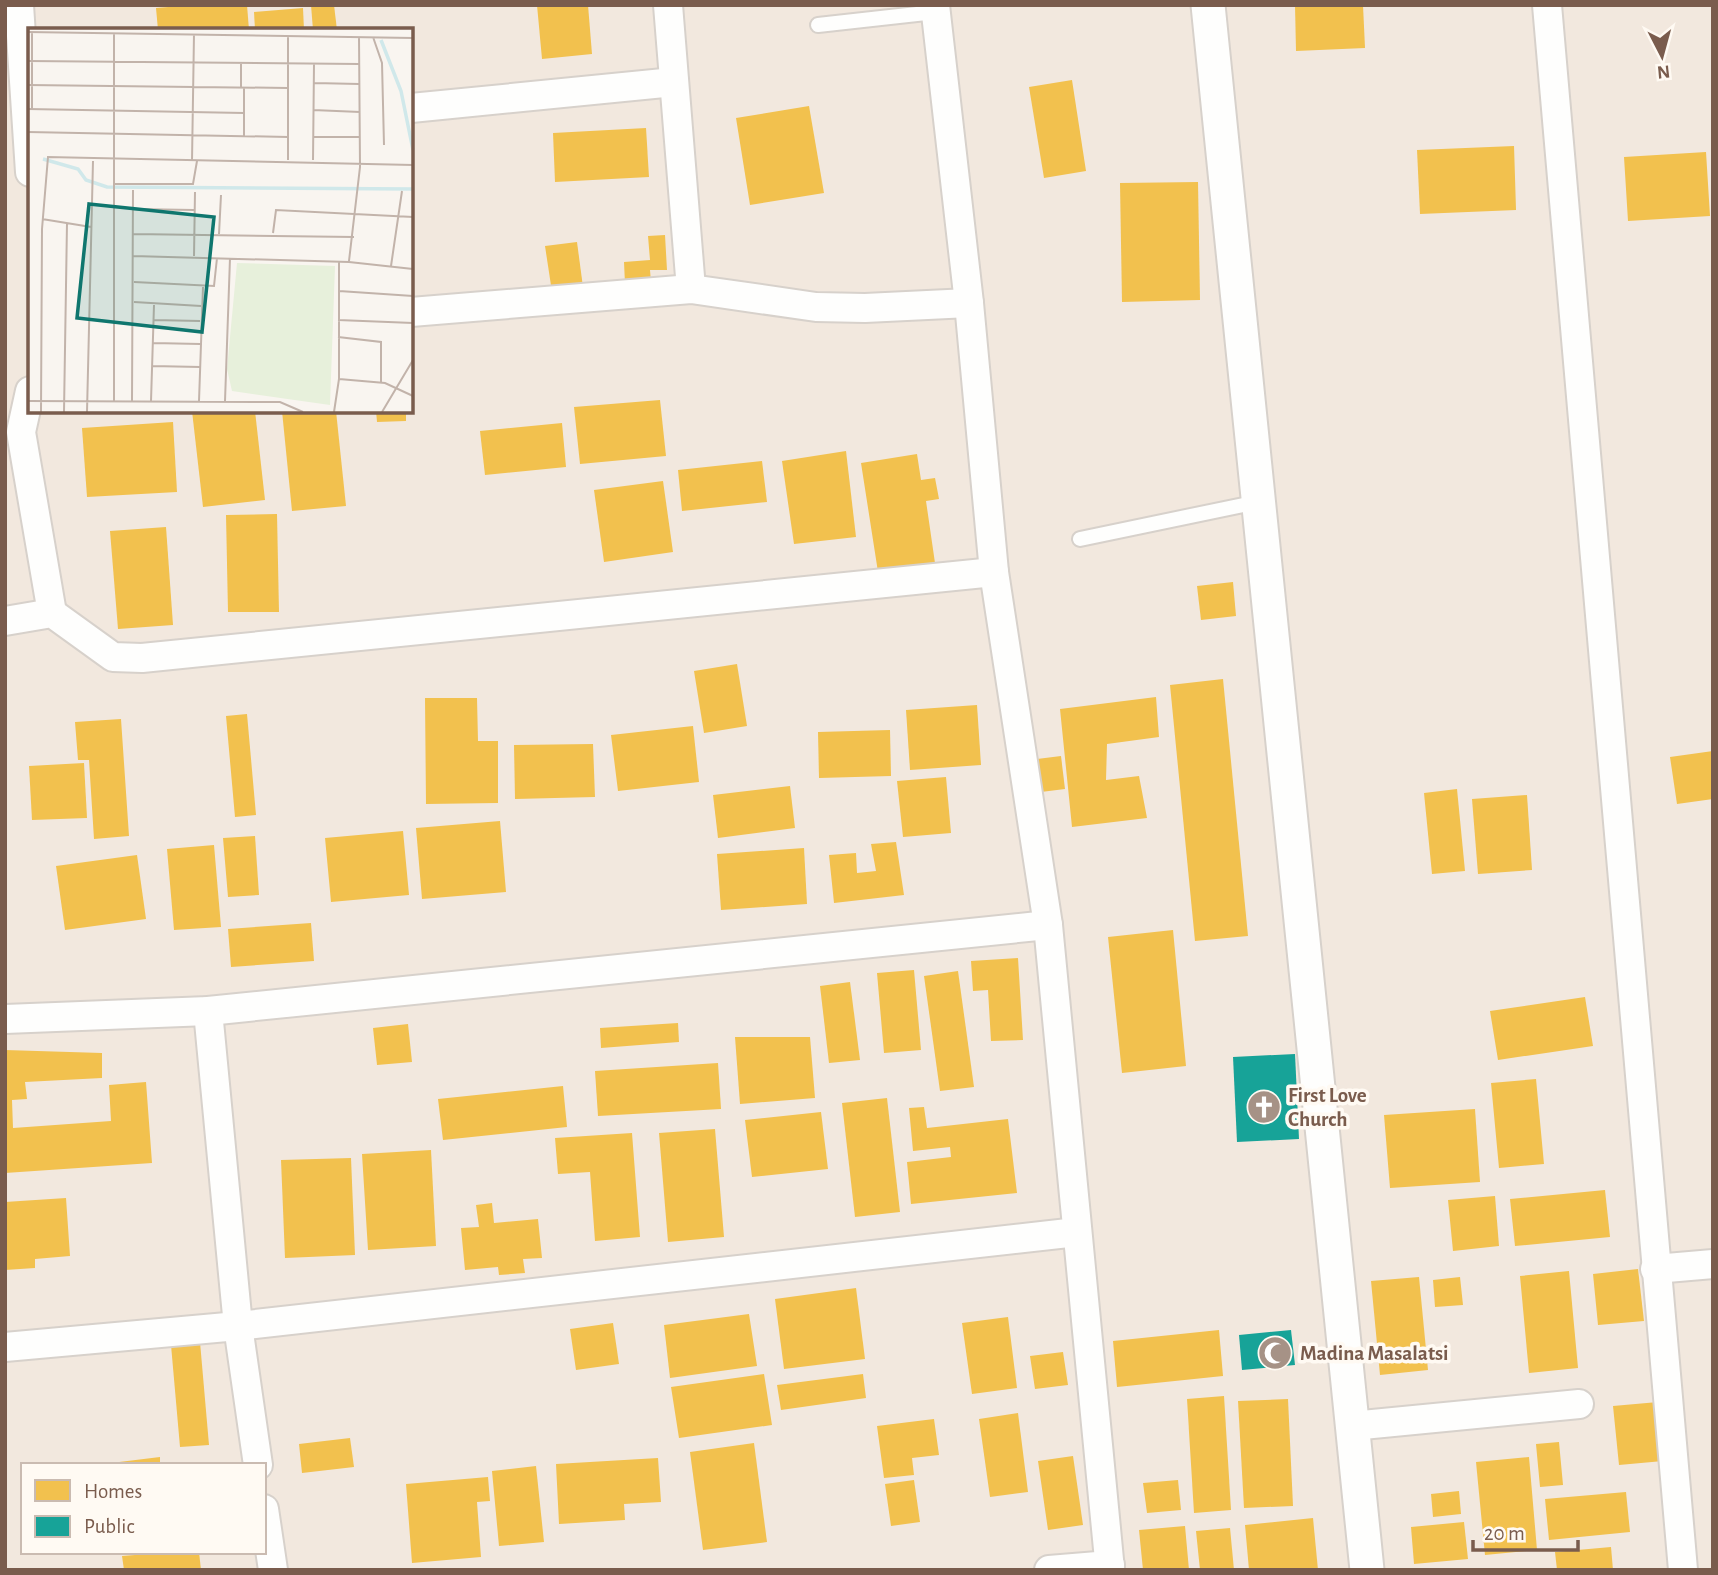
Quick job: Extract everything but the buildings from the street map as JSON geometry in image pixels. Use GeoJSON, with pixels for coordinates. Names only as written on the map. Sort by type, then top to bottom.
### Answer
{"type":"FeatureCollection","features":[{"type":"Feature","properties":{"kind":"street"},"geometry":{"type":"LineString","coordinates":[[19,5],[28,139]]}},
{"type":"Feature","properties":{"kind":"street"},"geometry":{"type":"LineString","coordinates":[[668,5],[691,289]]}},
{"type":"Feature","properties":{"kind":"street"},"geometry":{"type":"LineString","coordinates":[[1208,5],[1367,1570]]}},
{"type":"Feature","properties":{"kind":"street"},"geometry":{"type":"LineString","coordinates":[[1547,5],[1683,1570]]}},
{"type":"Feature","properties":{"kind":"street"},"geometry":{"type":"LineString","coordinates":[[935,9],[969,303],[994,572],[1048,925],[1110,1567],[1049,1570]]}},
{"type":"Feature","properties":{"kind":"street"},"geometry":{"type":"LineString","coordinates":[[413,107],[674,82]]}},
{"type":"Feature","properties":{"kind":"street"},"geometry":{"type":"LineString","coordinates":[[413,312],[691,289],[816,307],[864,308],[969,303]]}},
{"type":"Feature","properties":{"kind":"street"},"geometry":{"type":"LineString","coordinates":[[28,400],[21,432],[52,613],[113,657],[142,658],[994,572]]}},
{"type":"Feature","properties":{"kind":"street"},"geometry":{"type":"LineString","coordinates":[[5,621],[52,613]]}},
{"type":"Feature","properties":{"kind":"street"},"geometry":{"type":"LineString","coordinates":[[5,1019],[208,1011],[1048,925]]}},
{"type":"Feature","properties":{"kind":"street"},"geometry":{"type":"LineString","coordinates":[[208,1011],[238,1326],[258,1463]]}},
{"type":"Feature","properties":{"kind":"street"},"geometry":{"type":"LineString","coordinates":[[5,1347],[238,1326],[1077,1232]]}},
{"type":"Feature","properties":{"kind":"street"},"geometry":{"type":"LineString","coordinates":[[1655,1269],[1713,1264]]}},
{"type":"Feature","properties":{"kind":"street"},"geometry":{"type":"LineString","coordinates":[[1352,1426],[1579,1404]]}},
{"type":"Feature","properties":{"kind":"street"},"geometry":{"type":"LineString","coordinates":[[266,1523],[273,1570]]}},
{"type":"Feature","properties":{"kind":"lane"},"geometry":{"type":"LineString","coordinates":[[818,25],[935,9]]}},
{"type":"Feature","properties":{"kind":"lane"},"geometry":{"type":"LineString","coordinates":[[1080,539],[1258,502]]}},
{"type":"Feature","properties":{"kind":"shaded area"},"geometry":{"type":"Polygon","coordinates":[[[5,5],[1713,5],[1713,1570],[5,1570],[5,5]]]}},
{"type":"Feature","properties":{"kind":"place","name":"First Love Church"},"geometry":{"type":"Point","coordinates":[1264,1107]}},
{"type":"Feature","properties":{"kind":"place","name":"Madina Masalatsi"},"geometry":{"type":"Point","coordinates":[1275,1353]}}]}
